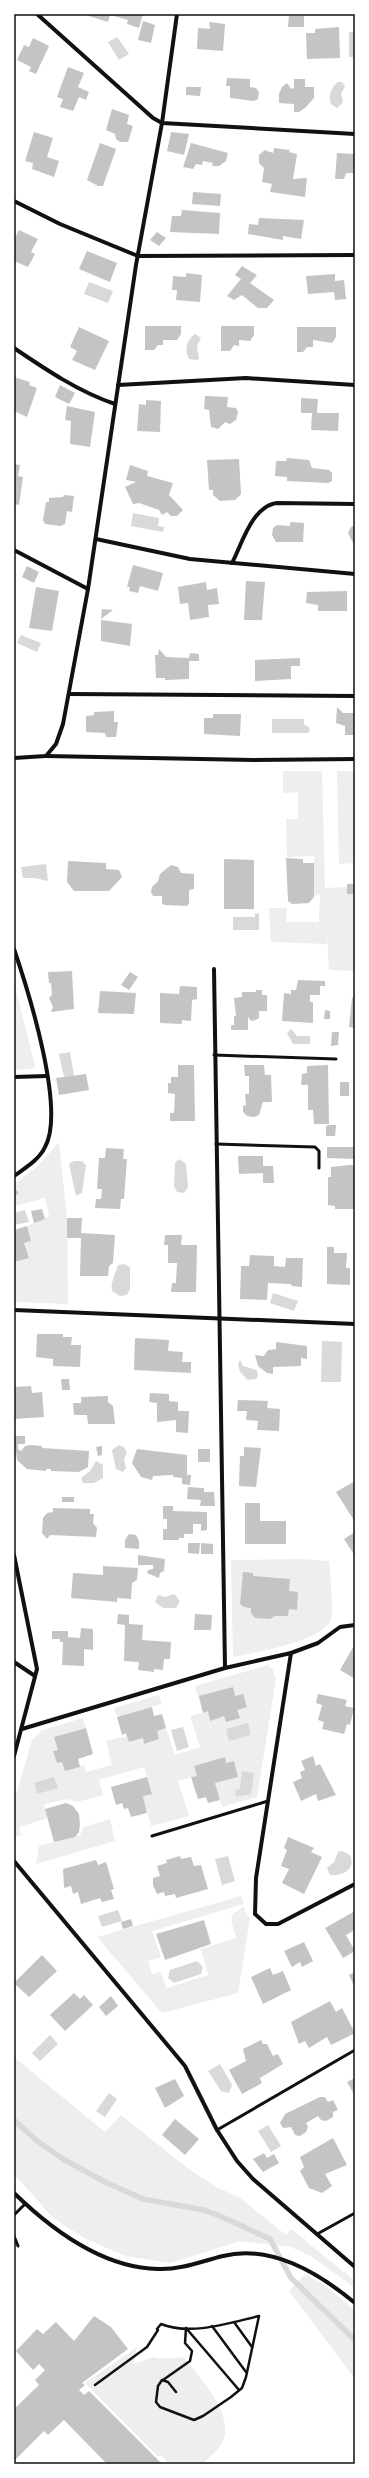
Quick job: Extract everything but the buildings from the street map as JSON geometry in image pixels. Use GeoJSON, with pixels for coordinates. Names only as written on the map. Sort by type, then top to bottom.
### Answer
{"type":"FeatureCollection","features":[{"type":"Feature","properties":{"kind":"street"},"geometry":{"type":"LineString","coordinates":[[37,14],[153,118],[162,123],[355,134]]}},
{"type":"Feature","properties":{"kind":"street"},"geometry":{"type":"LineString","coordinates":[[46,756],[59,736],[69,694],[88,589],[138,256],[162,123],[177,14]]}},
{"type":"Feature","properties":{"kind":"street"},"geometry":{"type":"LineString","coordinates":[[14,201],[60,224],[138,256],[355,255]]}},
{"type":"Feature","properties":{"kind":"street"},"geometry":{"type":"LineString","coordinates":[[14,348],[64,380],[100,399],[115,404]]}},
{"type":"Feature","properties":{"kind":"street"},"geometry":{"type":"LineString","coordinates":[[118,385],[246,378],[355,385]]}},
{"type":"Feature","properties":{"kind":"street"},"geometry":{"type":"LineString","coordinates":[[232,563],[257,515],[265,506],[277,503],[355,504]]}},
{"type":"Feature","properties":{"kind":"street"},"geometry":{"type":"LineString","coordinates":[[96,539],[174,557],[355,574]]}},
{"type":"Feature","properties":{"kind":"street"},"geometry":{"type":"LineString","coordinates":[[14,550],[88,589]]}},
{"type":"Feature","properties":{"kind":"street"},"geometry":{"type":"LineString","coordinates":[[69,694],[233,697],[355,696]]}},
{"type":"Feature","properties":{"kind":"street"},"geometry":{"type":"LineString","coordinates":[[14,758],[46,756],[259,760],[355,759]]}},
{"type":"Feature","properties":{"kind":"street"},"geometry":{"type":"LineString","coordinates":[[14,949],[36,1026],[47,1076],[52,1113],[48,1141],[35,1160],[14,1176]]}},
{"type":"Feature","properties":{"kind":"street"},"geometry":{"type":"LineString","coordinates":[[214,969],[214,1055],[225,1668]]}},
{"type":"Feature","properties":{"kind":"street"},"geometry":{"type":"LineString","coordinates":[[14,1077],[47,1076]]}},
{"type":"Feature","properties":{"kind":"street"},"geometry":{"type":"LineString","coordinates":[[14,1310],[355,1324]]}},
{"type":"Feature","properties":{"kind":"street"},"geometry":{"type":"LineString","coordinates":[[14,1555],[34,1648],[37,1669],[14,1756]]}},
{"type":"Feature","properties":{"kind":"street"},"geometry":{"type":"LineString","coordinates":[[22,1728],[225,1668],[291,1652],[318,1643],[340,1627],[355,1625]]}},
{"type":"Feature","properties":{"kind":"street"},"geometry":{"type":"LineString","coordinates":[[291,1652],[253,1906],[255,1914],[266,1924],[278,1924],[355,1884]]}},
{"type":"Feature","properties":{"kind":"street"},"geometry":{"type":"LineString","coordinates":[[14,1662],[35,1676]]}},
{"type":"Feature","properties":{"kind":"street"},"geometry":{"type":"LineString","coordinates":[[14,1862],[178,2057],[218,2130],[237,2161],[249,2175],[319,2234],[355,2267]]}},
{"type":"Feature","properties":{"kind":"street"},"geometry":{"type":"LineString","coordinates":[[14,2192],[25,2204],[63,2235],[82,2246],[142,2268],[175,2268],[222,2256],[248,2252],[267,2255],[314,2272],[330,2282],[355,2303]]}},
{"type":"Feature","properties":{"kind":"lane"},"geometry":{"type":"LineString","coordinates":[[214,1055],[336,1059]]}},
{"type":"Feature","properties":{"kind":"lane"},"geometry":{"type":"LineString","coordinates":[[216,1144],[316,1147],[319,1151],[319,1168]]}},
{"type":"Feature","properties":{"kind":"lane"},"geometry":{"type":"LineString","coordinates":[[152,1836],[268,1801]]}},
{"type":"Feature","properties":{"kind":"lane"},"geometry":{"type":"LineString","coordinates":[[218,2130],[355,2050]]}},
{"type":"Feature","properties":{"kind":"lane"},"geometry":{"type":"LineString","coordinates":[[14,2215],[25,2204]]}},
{"type":"Feature","properties":{"kind":"lane"},"geometry":{"type":"LineString","coordinates":[[319,2234],[355,2213]]}},
{"type":"Feature","properties":{"kind":"lane"},"geometry":{"type":"LineString","coordinates":[[14,2236],[18,2246]]}},
{"type":"Feature","properties":{"kind":"path"},"geometry":{"type":"LineString","coordinates":[[95,2385],[147,2347],[162,2324],[172,2328],[212,2326],[259,2316],[247,2372],[239,2390],[203,2416],[194,2420],[160,2407],[156,2402],[156,2394],[162,2380],[190,2361],[192,2351],[185,2343],[186,2328]]}},
{"type":"Feature","properties":{"kind":"path"},"geometry":{"type":"LineString","coordinates":[[234,2322],[252,2347]]}},
{"type":"Feature","properties":{"kind":"path"},"geometry":{"type":"LineString","coordinates":[[212,2326],[247,2372]]}},
{"type":"Feature","properties":{"kind":"path"},"geometry":{"type":"LineString","coordinates":[[186,2328],[239,2390]]}},
{"type":"Feature","properties":{"kind":"path"},"geometry":{"type":"LineString","coordinates":[[162,2380],[168,2382],[176,2392]]}},
{"type":"Feature","properties":{"kind":"shaded area"},"geometry":{"type":"Polygon","coordinates":[[[349,32],[355,32],[355,57],[349,57],[349,32]]]}},
{"type":"Feature","properties":{"kind":"shaded area"},"geometry":{"type":"Polygon","coordinates":[[[117,37],[129,54],[119,60],[108,42],[117,37]]]}},
{"type":"Feature","properties":{"kind":"shaded area"},"geometry":{"type":"Polygon","coordinates":[[[338,82],[342,82],[345,86],[341,94],[343,102],[337,108],[331,104],[330,95],[332,89],[338,82]]]}},
{"type":"Feature","properties":{"kind":"shaded area"},"geometry":{"type":"Polygon","coordinates":[[[89,282],[113,291],[108,303],[84,294],[89,282]]]}},
{"type":"Feature","properties":{"kind":"shaded area"},"geometry":{"type":"Polygon","coordinates":[[[195,334],[201,338],[197,346],[199,359],[196,360],[189,359],[186,349],[188,342],[195,334]]]}},
{"type":"Feature","properties":{"kind":"shaded area"},"geometry":{"type":"Polygon","coordinates":[[[133,513],[159,518],[158,526],[164,527],[163,532],[131,526],[133,513]]]}},
{"type":"Feature","properties":{"kind":"shaded area"},"geometry":{"type":"Polygon","coordinates":[[[21,635],[41,643],[37,652],[17,643],[21,635]]]}},
{"type":"Feature","properties":{"kind":"shaded area"},"geometry":{"type":"Polygon","coordinates":[[[272,719],[304,719],[304,725],[308,726],[310,730],[308,733],[272,733],[272,719]]]}},
{"type":"Feature","properties":{"kind":"shaded area"},"geometry":{"type":"Polygon","coordinates":[[[283,771],[322,771],[325,888],[347,887],[347,894],[355,888],[355,971],[329,970],[327,933],[327,944],[271,942],[269,908],[287,908],[286,922],[319,922],[320,895],[314,896],[314,856],[287,857],[286,819],[298,819],[298,792],[283,793],[283,771]]]}},
{"type":"Feature","properties":{"kind":"shaded area"},"geometry":{"type":"Polygon","coordinates":[[[337,771],[355,771],[355,863],[339,864],[337,771]]]}},
{"type":"Feature","properties":{"kind":"shaded area"},"geometry":{"type":"Polygon","coordinates":[[[46,864],[48,881],[35,878],[23,878],[21,867],[46,864]]]}},
{"type":"Feature","properties":{"kind":"shaded area"},"geometry":{"type":"Polygon","coordinates":[[[255,913],[259,914],[259,930],[233,930],[233,917],[255,917],[255,913]]]}},
{"type":"Feature","properties":{"kind":"shaded area"},"geometry":{"type":"Polygon","coordinates":[[[14,983],[35,1066],[31,1069],[14,1070],[14,983]]]}},
{"type":"Feature","properties":{"kind":"shaded area"},"geometry":{"type":"Polygon","coordinates":[[[291,1029],[297,1036],[310,1036],[310,1044],[293,1044],[287,1033],[291,1029]]]}},
{"type":"Feature","properties":{"kind":"shaded area"},"geometry":{"type":"Polygon","coordinates":[[[70,1052],[74,1076],[64,1077],[59,1054],[70,1052]]]}},
{"type":"Feature","properties":{"kind":"shaded area"},"geometry":{"type":"Polygon","coordinates":[[[59,1142],[67,1218],[68,1304],[14,1302],[14,1262],[29,1258],[24,1243],[31,1241],[27,1226],[49,1216],[45,1198],[14,1206],[14,1197],[19,1193],[14,1184],[37,1167],[59,1142]]]}},
{"type":"Feature","properties":{"kind":"shaded area"},"geometry":{"type":"Polygon","coordinates":[[[179,1159],[186,1164],[188,1187],[184,1193],[177,1192],[174,1186],[175,1163],[179,1159]]]}},
{"type":"Feature","properties":{"kind":"shaded area"},"geometry":{"type":"Polygon","coordinates":[[[74,1161],[82,1161],[86,1165],[82,1193],[76,1196],[69,1164],[74,1161]]]}},
{"type":"Feature","properties":{"kind":"shaded area"},"geometry":{"type":"Polygon","coordinates":[[[25,1210],[29,1222],[14,1225],[14,1213],[25,1210]]]}},
{"type":"Feature","properties":{"kind":"shaded area"},"geometry":{"type":"Polygon","coordinates":[[[124,1264],[130,1267],[130,1289],[127,1295],[120,1296],[112,1291],[112,1285],[118,1265],[124,1264]]]}},
{"type":"Feature","properties":{"kind":"shaded area"},"geometry":{"type":"Polygon","coordinates":[[[273,1293],[298,1301],[294,1311],[270,1303],[273,1293]]]}},
{"type":"Feature","properties":{"kind":"shaded area"},"geometry":{"type":"Polygon","coordinates":[[[322,1341],[342,1342],[341,1382],[321,1382],[322,1341]]]}},
{"type":"Feature","properties":{"kind":"shaded area"},"geometry":{"type":"Polygon","coordinates":[[[240,1360],[243,1366],[257,1370],[258,1376],[256,1379],[248,1380],[240,1372],[238,1364],[240,1360]]]}},
{"type":"Feature","properties":{"kind":"shaded area"},"geometry":{"type":"Polygon","coordinates":[[[119,1445],[124,1447],[127,1452],[124,1460],[126,1468],[123,1472],[116,1469],[112,1450],[119,1445]]]}},
{"type":"Feature","properties":{"kind":"shaded area"},"geometry":{"type":"Polygon","coordinates":[[[96,1461],[103,1465],[103,1478],[94,1483],[83,1483],[81,1478],[90,1471],[96,1461]]]}},
{"type":"Feature","properties":{"kind":"shaded area"},"geometry":{"type":"Polygon","coordinates":[[[300,1559],[329,1561],[332,1600],[331,1619],[325,1627],[302,1640],[272,1649],[233,1657],[231,1560],[300,1559]]]}},
{"type":"Feature","properties":{"kind":"shaded area"},"geometry":{"type":"Polygon","coordinates":[[[174,1594],[180,1601],[176,1608],[163,1608],[155,1602],[158,1595],[165,1597],[174,1594]]]}},
{"type":"Feature","properties":{"kind":"shaded area"},"geometry":{"type":"Polygon","coordinates":[[[268,1665],[273,1670],[276,1679],[257,1797],[222,1807],[215,1783],[238,1777],[234,1761],[226,1763],[224,1758],[194,1766],[197,1776],[178,1781],[189,1816],[151,1826],[143,1796],[152,1793],[144,1767],[99,1780],[103,1795],[77,1802],[67,1799],[44,1804],[48,1818],[19,1827],[21,1835],[14,1837],[14,1802],[32,1740],[42,1730],[83,1718],[86,1728],[54,1737],[58,1750],[53,1751],[57,1763],[62,1762],[65,1771],[84,1765],[86,1772],[112,1765],[106,1741],[127,1736],[129,1742],[143,1738],[144,1744],[159,1739],[157,1731],[166,1728],[175,1755],[200,1747],[190,1716],[203,1713],[195,1686],[268,1665]]]}},
{"type":"Feature","properties":{"kind":"shaded area"},"geometry":{"type":"Polygon","coordinates":[[[159,1695],[162,1704],[117,1717],[114,1708],[159,1695]]]}},
{"type":"Feature","properties":{"kind":"shaded area"},"geometry":{"type":"Polygon","coordinates":[[[248,1723],[251,1735],[229,1741],[226,1729],[248,1723]]]}},
{"type":"Feature","properties":{"kind":"shaded area"},"geometry":{"type":"Polygon","coordinates":[[[183,1727],[189,1747],[177,1751],[171,1730],[183,1727]]]}},
{"type":"Feature","properties":{"kind":"shaded area"},"geometry":{"type":"Polygon","coordinates":[[[242,1771],[254,1773],[251,1794],[236,1797],[235,1790],[240,1789],[242,1771]]]}},
{"type":"Feature","properties":{"kind":"shaded area"},"geometry":{"type":"Polygon","coordinates":[[[54,1777],[58,1788],[37,1794],[34,1783],[54,1777]]]}},
{"type":"Feature","properties":{"kind":"shaded area"},"geometry":{"type":"Polygon","coordinates":[[[110,1819],[115,1841],[36,1864],[39,1846],[80,1835],[84,1827],[110,1819]]]}},
{"type":"Feature","properties":{"kind":"shaded area"},"geometry":{"type":"Polygon","coordinates":[[[342,1851],[350,1855],[350,1868],[344,1873],[330,1875],[327,1868],[334,1862],[338,1852],[342,1851]]]}},
{"type":"Feature","properties":{"kind":"shaded area"},"geometry":{"type":"Polygon","coordinates":[[[228,1856],[235,1881],[222,1885],[215,1859],[228,1856]]]}},
{"type":"Feature","properties":{"kind":"shaded area"},"geometry":{"type":"Polygon","coordinates":[[[241,1896],[244,1904],[152,1931],[161,1957],[148,1961],[152,1974],[160,1972],[167,1988],[208,1975],[201,1949],[236,1938],[231,1920],[233,1914],[244,1906],[246,1914],[250,1918],[238,1993],[162,2013],[97,1937],[241,1896]]]}},
{"type":"Feature","properties":{"kind":"shaded area"},"geometry":{"type":"Polygon","coordinates":[[[118,1910],[122,1921],[102,1927],[98,1916],[118,1910]]]}},
{"type":"Feature","properties":{"kind":"shaded area"},"geometry":{"type":"Polygon","coordinates":[[[197,1961],[203,1967],[201,1974],[174,1983],[168,1978],[170,1970],[197,1961]]]}},
{"type":"Feature","properties":{"kind":"shaded area"},"geometry":{"type":"Polygon","coordinates":[[[50,2035],[58,2044],[40,2061],[32,2053],[50,2035]]]}},
{"type":"Feature","properties":{"kind":"shaded area"},"geometry":{"type":"Polygon","coordinates":[[[14,2057],[105,2132],[121,2115],[186,2167],[216,2187],[239,2197],[286,2235],[291,2229],[355,2281],[355,2288],[311,2256],[291,2247],[240,2241],[171,2263],[125,2256],[84,2238],[53,2218],[14,2174],[14,2057]]]}},
{"type":"Feature","properties":{"kind":"shaded area"},"geometry":{"type":"Polygon","coordinates":[[[220,2064],[232,2085],[229,2093],[221,2091],[208,2071],[220,2064]]]}},
{"type":"Feature","properties":{"kind":"shaded area"},"geometry":{"type":"Polygon","coordinates":[[[109,2093],[117,2099],[105,2117],[96,2111],[109,2093]]]}},
{"type":"Feature","properties":{"kind":"shaded area"},"geometry":{"type":"Polygon","coordinates":[[[268,2125],[281,2146],[271,2152],[258,2131],[268,2125]]]}},
{"type":"Feature","properties":{"kind":"shaded area"},"geometry":{"type":"Polygon","coordinates":[[[305,2274],[326,2286],[355,2311],[355,2379],[289,2291],[305,2274]]]}},
{"type":"Feature","properties":{"kind":"shaded area"},"geometry":{"type":"Polygon","coordinates":[[[137,2347],[134,2364],[153,2357],[161,2359],[184,2358],[214,2396],[224,2420],[225,2431],[222,2444],[203,2464],[169,2464],[162,2456],[157,2456],[85,2383],[137,2347]]]}},
{"type":"Feature","properties":{"kind":"waterway"},"geometry":{"type":"LineString","coordinates":[[14,2120],[37,2141],[63,2159],[105,2182],[143,2199],[204,2210],[270,2239],[291,2278],[355,2340]]}}]}
